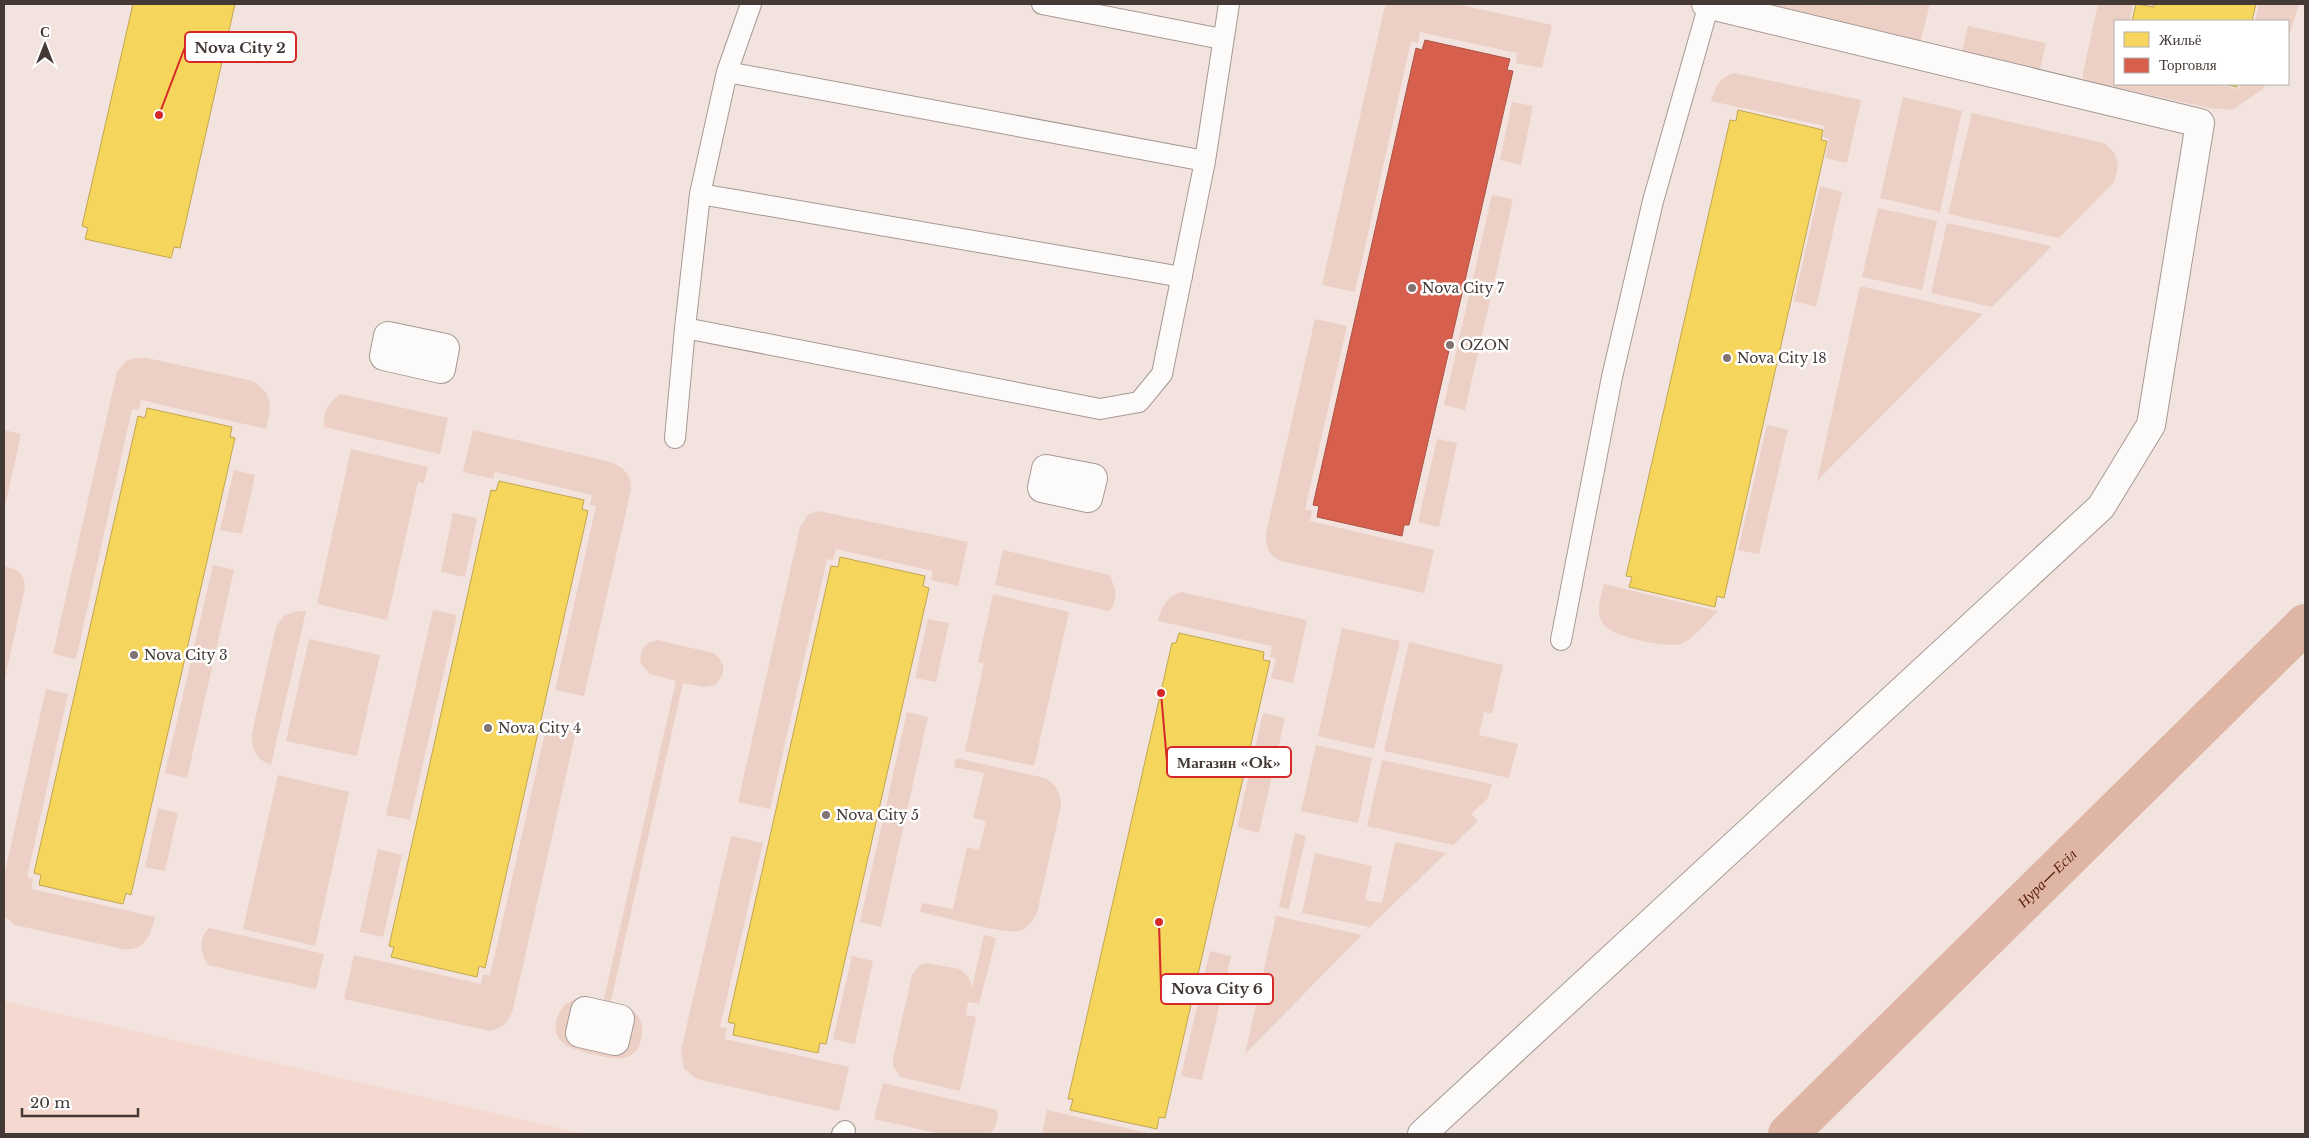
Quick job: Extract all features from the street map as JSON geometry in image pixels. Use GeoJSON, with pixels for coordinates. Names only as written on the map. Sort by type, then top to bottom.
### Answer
{"type":"FeatureCollection","features":[{"type":"Feature","properties":{"kind":"street"},"geometry":{"type":"LineString","coordinates":[[1422,1134],[2101,507],[2151,425],[2200,123],[1708,4]]}},
{"type":"Feature","properties":{"kind":"lane"},"geometry":{"type":"LineString","coordinates":[[675,438],[700,194],[727,72],[751,4]]}},
{"type":"Feature","properties":{"kind":"lane"},"geometry":{"type":"LineString","coordinates":[[1042,4],[1222,39]]}},
{"type":"Feature","properties":{"kind":"lane"},"geometry":{"type":"LineString","coordinates":[[685,328],[1100,408],[1140,402],[1162,374],[1204,161],[1229,4]]}},
{"type":"Feature","properties":{"kind":"lane"},"geometry":{"type":"LineString","coordinates":[[1562,640],[1616,358],[1653,201],[1708,4]]}},
{"type":"Feature","properties":{"kind":"lane"},"geometry":{"type":"LineString","coordinates":[[727,72],[1204,161]]}},
{"type":"Feature","properties":{"kind":"lane"},"geometry":{"type":"LineString","coordinates":[[700,194],[1182,277]]}},
{"type":"Feature","properties":{"kind":"shaded area"},"geometry":{"type":"Polygon","coordinates":[[[1387,4],[1456,4],[1552,25],[1542,68],[1516,63],[1517,53],[1420,32],[1418,43],[1411,41],[1355,292],[1322,285],[1384,10],[1387,4]]]}},
{"type":"Feature","properties":{"kind":"shaded area"},"geometry":{"type":"Polygon","coordinates":[[[1741,4],[1862,4],[1873,6],[1874,4],[1930,4],[1920,43],[1741,4]]]}},
{"type":"Feature","properties":{"kind":"shaded area"},"geometry":{"type":"Polygon","coordinates":[[[2098,4],[2133,4],[2129,20],[2114,20],[2114,85],[2221,85],[2239,89],[2240,85],[2265,85],[2263,89],[2232,110],[2210,108],[2088,81],[2083,78],[2098,4]]]}},
{"type":"Feature","properties":{"kind":"shaded area"},"geometry":{"type":"Polygon","coordinates":[[[2259,4],[2299,4],[2289,36],[2289,20],[2255,20],[2259,4]]]}},
{"type":"Feature","properties":{"kind":"shaded area"},"geometry":{"type":"Polygon","coordinates":[[[1968,26],[2046,43],[2040,69],[1962,52],[1968,26]]]}},
{"type":"Feature","properties":{"kind":"shaded area"},"geometry":{"type":"Polygon","coordinates":[[[1734,73],[1861,100],[1847,163],[1825,158],[1829,139],[1823,137],[1825,126],[1711,101],[1719,83],[1725,77],[1734,73]]]}},
{"type":"Feature","properties":{"kind":"shaded area"},"geometry":{"type":"Polygon","coordinates":[[[1903,97],[1962,111],[1940,212],[1880,198],[1903,97]]]}},
{"type":"Feature","properties":{"kind":"shaded area"},"geometry":{"type":"Polygon","coordinates":[[[1512,102],[1533,106],[1521,165],[1500,160],[1512,102]]]}},
{"type":"Feature","properties":{"kind":"shaded area"},"geometry":{"type":"Polygon","coordinates":[[[1972,113],[2103,143],[2108,146],[2117,160],[2116,177],[2113,183],[2059,238],[1948,214],[1972,113]]]}},
{"type":"Feature","properties":{"kind":"shaded area"},"geometry":{"type":"Polygon","coordinates":[[[1820,186],[1842,192],[1816,307],[1794,301],[1820,186]]]}},
{"type":"Feature","properties":{"kind":"shaded area"},"geometry":{"type":"Polygon","coordinates":[[[1492,195],[1513,199],[1465,410],[1444,405],[1492,195]]]}},
{"type":"Feature","properties":{"kind":"shaded area"},"geometry":{"type":"Polygon","coordinates":[[[1878,208],[1937,221],[1922,290],[1862,277],[1878,208]]]}},
{"type":"Feature","properties":{"kind":"shaded area"},"geometry":{"type":"Polygon","coordinates":[[[1947,223],[2051,247],[1992,307],[1931,293],[1947,223]]]}},
{"type":"Feature","properties":{"kind":"shaded area"},"geometry":{"type":"Polygon","coordinates":[[[1860,286],[1983,314],[1817,481],[1860,286]]]}},
{"type":"Feature","properties":{"kind":"shaded area"},"geometry":{"type":"Polygon","coordinates":[[[1315,319],[1347,326],[1305,509],[1312,511],[1310,521],[1434,550],[1424,593],[1281,561],[1273,556],[1269,550],[1266,542],[1266,533],[1315,319]]]}},
{"type":"Feature","properties":{"kind":"shaded area"},"geometry":{"type":"Polygon","coordinates":[[[135,358],[147,358],[253,381],[265,392],[270,402],[266,429],[141,400],[139,410],[132,409],[76,659],[53,654],[117,372],[126,361],[135,358]]]}},
{"type":"Feature","properties":{"kind":"shaded area"},"geometry":{"type":"Polygon","coordinates":[[[341,394],[448,418],[440,454],[324,427],[324,417],[327,408],[341,394]]]}},
{"type":"Feature","properties":{"kind":"shaded area"},"geometry":{"type":"Polygon","coordinates":[[[1767,425],[1788,430],[1759,554],[1738,550],[1767,425]]]}},
{"type":"Feature","properties":{"kind":"shaded area"},"geometry":{"type":"Polygon","coordinates":[[[4,430],[21,434],[4,511],[4,430]]]}},
{"type":"Feature","properties":{"kind":"shaded area"},"geometry":{"type":"Polygon","coordinates":[[[473,430],[611,462],[620,467],[629,476],[631,490],[584,696],[555,690],[596,506],[590,505],[592,495],[495,472],[493,479],[463,472],[473,430]]]}},
{"type":"Feature","properties":{"kind":"shaded area"},"geometry":{"type":"Polygon","coordinates":[[[1437,439],[1457,443],[1439,527],[1418,522],[1437,439]]]}},
{"type":"Feature","properties":{"kind":"shaded area"},"geometry":{"type":"Polygon","coordinates":[[[351,449],[428,467],[424,483],[418,482],[387,620],[317,604],[351,449]]]}},
{"type":"Feature","properties":{"kind":"shaded area"},"geometry":{"type":"Polygon","coordinates":[[[234,470],[255,475],[242,534],[220,530],[234,470]]]}},
{"type":"Feature","properties":{"kind":"shaded area"},"geometry":{"type":"Polygon","coordinates":[[[818,511],[968,542],[958,586],[931,580],[933,571],[836,549],[833,560],[827,559],[770,809],[738,802],[800,527],[808,515],[818,511]]]}},
{"type":"Feature","properties":{"kind":"shaded area"},"geometry":{"type":"Polygon","coordinates":[[[453,513],[477,518],[465,577],[441,572],[453,513]]]}},
{"type":"Feature","properties":{"kind":"shaded area"},"geometry":{"type":"Polygon","coordinates":[[[1003,550],[1109,575],[1115,593],[1112,607],[1109,611],[995,585],[1003,550]]]}},
{"type":"Feature","properties":{"kind":"shaded area"},"geometry":{"type":"Polygon","coordinates":[[[213,565],[234,570],[187,778],[165,773],[213,565]]]}},
{"type":"Feature","properties":{"kind":"shaded area"},"geometry":{"type":"Polygon","coordinates":[[[4,566],[19,572],[25,587],[4,683],[4,566]]]}},
{"type":"Feature","properties":{"kind":"shaded area"},"geometry":{"type":"Polygon","coordinates":[[[1604,584],[1718,611],[1696,634],[1681,644],[1664,645],[1640,641],[1617,633],[1604,625],[1599,615],[1599,610],[1604,584]]]}},
{"type":"Feature","properties":{"kind":"shaded area"},"geometry":{"type":"Polygon","coordinates":[[[1181,592],[1307,620],[1293,683],[1271,678],[1276,659],[1270,657],[1272,646],[1158,621],[1165,603],[1181,592]]]}},
{"type":"Feature","properties":{"kind":"shaded area"},"geometry":{"type":"Polygon","coordinates":[[[993,594],[1069,612],[1034,766],[965,751],[984,663],[978,662],[993,594]]]}},
{"type":"Feature","properties":{"kind":"shaded area"},"geometry":{"type":"Polygon","coordinates":[[[433,610],[457,615],[410,820],[386,815],[433,610]]]}},
{"type":"Feature","properties":{"kind":"shaded area"},"geometry":{"type":"Polygon","coordinates":[[[296,611],[306,611],[271,765],[261,760],[255,753],[252,744],[252,733],[276,627],[284,616],[296,611]]]}},
{"type":"Feature","properties":{"kind":"shaded area"},"geometry":{"type":"Polygon","coordinates":[[[928,619],[949,623],[936,682],[915,678],[928,619]]]}},
{"type":"Feature","properties":{"kind":"shaded area"},"geometry":{"type":"Polygon","coordinates":[[[1342,628],[1400,641],[1374,749],[1318,736],[1342,628]]]}},
{"type":"Feature","properties":{"kind":"shaded area"},"geometry":{"type":"Polygon","coordinates":[[[309,639],[380,655],[357,756],[286,741],[309,639]]]}},
{"type":"Feature","properties":{"kind":"shaded area"},"geometry":{"type":"Polygon","coordinates":[[[657,640],[713,653],[723,664],[723,672],[715,685],[702,687],[683,683],[610,1005],[627,1009],[636,1014],[642,1025],[641,1039],[639,1046],[630,1056],[611,1058],[584,1052],[564,1044],[556,1033],[556,1021],[560,1011],[570,1001],[582,999],[603,1003],[676,681],[650,674],[641,664],[643,648],[657,640]]]}},
{"type":"Feature","properties":{"kind":"shaded area"},"geometry":{"type":"Polygon","coordinates":[[[1409,642],[1503,665],[1492,714],[1484,712],[1479,735],[1518,744],[1509,778],[1384,751],[1409,642]]]}},
{"type":"Feature","properties":{"kind":"shaded area"},"geometry":{"type":"Polygon","coordinates":[[[46,689],[68,694],[27,877],[33,879],[31,889],[155,917],[149,935],[142,945],[137,948],[123,949],[15,925],[4,916],[4,876],[46,689]]]}},
{"type":"Feature","properties":{"kind":"shaded area"},"geometry":{"type":"Polygon","coordinates":[[[907,712],[928,717],[881,927],[860,922],[907,712]]]}},
{"type":"Feature","properties":{"kind":"shaded area"},"geometry":{"type":"Polygon","coordinates":[[[1263,713],[1285,718],[1259,833],[1237,827],[1263,713]]]}},
{"type":"Feature","properties":{"kind":"shaded area"},"geometry":{"type":"Polygon","coordinates":[[[547,724],[576,731],[513,1009],[507,1021],[499,1028],[490,1031],[344,999],[354,955],[481,984],[483,974],[490,976],[547,724]]]}},
{"type":"Feature","properties":{"kind":"shaded area"},"geometry":{"type":"Polygon","coordinates":[[[1316,745],[1372,758],[1358,823],[1301,811],[1316,745]]]}},
{"type":"Feature","properties":{"kind":"shaded area"},"geometry":{"type":"Polygon","coordinates":[[[956,758],[1045,778],[1055,786],[1059,793],[1061,806],[1037,913],[1024,929],[1018,931],[998,930],[920,912],[922,903],[953,909],[967,847],[979,850],[986,821],[973,818],[984,773],[954,767],[956,758]]]}},
{"type":"Feature","properties":{"kind":"shaded area"},"geometry":{"type":"Polygon","coordinates":[[[1382,760],[1492,784],[1488,798],[1471,814],[1478,821],[1453,845],[1367,826],[1382,760]]]}},
{"type":"Feature","properties":{"kind":"shaded area"},"geometry":{"type":"Polygon","coordinates":[[[278,775],[349,792],[315,946],[243,929],[278,775]]]}},
{"type":"Feature","properties":{"kind":"shaded area"},"geometry":{"type":"Polygon","coordinates":[[[158,808],[178,813],[165,871],[145,867],[158,808]]]}},
{"type":"Feature","properties":{"kind":"shaded area"},"geometry":{"type":"Polygon","coordinates":[[[1295,833],[1306,836],[1289,909],[1279,907],[1295,833]]]}},
{"type":"Feature","properties":{"kind":"shaded area"},"geometry":{"type":"Polygon","coordinates":[[[731,836],[763,843],[720,1027],[727,1028],[725,1039],[849,1067],[839,1111],[697,1079],[684,1069],[681,1050],[731,836]]]}},
{"type":"Feature","properties":{"kind":"shaded area"},"geometry":{"type":"Polygon","coordinates":[[[1395,842],[1446,853],[1370,927],[1302,913],[1315,853],[1372,866],[1365,900],[1382,903],[1395,842]]]}},
{"type":"Feature","properties":{"kind":"shaded area"},"geometry":{"type":"Polygon","coordinates":[[[378,849],[402,855],[383,937],[360,932],[378,849]]]}},
{"type":"Feature","properties":{"kind":"shaded area"},"geometry":{"type":"Polygon","coordinates":[[[1276,916],[1362,935],[1245,1054],[1276,916]]]}},
{"type":"Feature","properties":{"kind":"shaded area"},"geometry":{"type":"Polygon","coordinates":[[[209,928],[324,954],[316,989],[208,965],[201,946],[205,932],[209,928]]]}},
{"type":"Feature","properties":{"kind":"shaded area"},"geometry":{"type":"Polygon","coordinates":[[[984,935],[996,938],[979,1004],[968,1002],[966,1015],[976,1017],[960,1091],[900,1077],[893,1066],[893,1059],[912,975],[919,966],[926,963],[960,969],[969,978],[972,987],[984,935]]]}},
{"type":"Feature","properties":{"kind":"shaded area"},"geometry":{"type":"Polygon","coordinates":[[[1210,951],[1231,956],[1202,1080],[1181,1076],[1210,951]]]}},
{"type":"Feature","properties":{"kind":"shaded area"},"geometry":{"type":"Polygon","coordinates":[[[852,956],[873,961],[855,1044],[833,1039],[852,956]]]}},
{"type":"Feature","properties":{"kind":"shaded area"},"geometry":{"type":"Polygon","coordinates":[[[4,1001],[585,1134],[4,1134],[4,1001]]]}},
{"type":"Feature","properties":{"kind":"shaded area"},"geometry":{"type":"Polygon","coordinates":[[[883,1083],[997,1110],[998,1117],[994,1129],[990,1134],[941,1134],[874,1119],[883,1083]]]}},
{"type":"Feature","properties":{"kind":"shaded area"},"geometry":{"type":"Polygon","coordinates":[[[1047,1110],[1151,1134],[1042,1134],[1047,1110]]]}},
{"type":"Feature","properties":{"kind":"building: Жильё"},"geometry":{"type":"Polygon","coordinates":[[[133,4],[235,4],[180,248],[174,247],[171,258],[85,239],[88,228],[82,226],[133,4]]]}},
{"type":"Feature","properties":{"kind":"building: Жильё"},"geometry":{"type":"Polygon","coordinates":[[[2136,4],[2154,7],[2154,4],[2256,4],[2252,20],[2132,20],[2136,4]]]}},
{"type":"Feature","properties":{"kind":"building: Жильё","name":"Nova City 18"},"geometry":{"type":"Polygon","coordinates":[[[1738,110],[1823,130],[1821,140],[1827,141],[1724,598],[1717,596],[1715,607],[1629,587],[1632,577],[1626,576],[1730,120],[1736,121],[1738,110]]]}},
{"type":"Feature","properties":{"kind":"building: Жильё","name":"Nova City 3"},"geometry":{"type":"Polygon","coordinates":[[[147,408],[232,427],[230,437],[235,438],[131,895],[126,893],[123,904],[39,885],[41,875],[34,873],[138,416],[145,418],[147,408]]]}},
{"type":"Feature","properties":{"kind":"building: Жильё","name":"Nova City 4"},"geometry":{"type":"Polygon","coordinates":[[[499,481],[584,500],[582,509],[588,511],[485,968],[479,966],[477,977],[391,957],[394,947],[389,946],[491,490],[496,491],[499,481]]]}},
{"type":"Feature","properties":{"kind":"building: Жильё","name":"Nova City 5"},"geometry":{"type":"Polygon","coordinates":[[[840,557],[925,576],[923,586],[929,588],[826,1044],[820,1043],[818,1053],[733,1035],[735,1024],[728,1022],[831,566],[838,567],[840,557]]]}},
{"type":"Feature","properties":{"kind":"building: Жильё"},"geometry":{"type":"Polygon","coordinates":[[[1179,633],[1264,652],[1263,660],[1270,661],[1165,1118],[1159,1117],[1157,1129],[1070,1110],[1073,1099],[1068,1099],[1172,643],[1176,643],[1179,633]]]}},
{"type":"Feature","properties":{"kind":"building: Торговля","name":"Nova City 7"},"geometry":{"type":"Polygon","coordinates":[[[1425,40],[1510,59],[1507,70],[1513,71],[1409,525],[1404,525],[1402,536],[1317,517],[1319,506],[1313,505],[1416,48],[1422,50],[1425,40]]]}},
{"type":"Feature","properties":{"kind":"waterway","name":"Нура—Есіл"},"geometry":{"type":"LineString","coordinates":[[1788,1134],[2305,624]]}},
{"type":"Feature","properties":{"kind":"place","name":"Nova City 2"},"geometry":{"type":"Point","coordinates":[159,115]}},
{"type":"Feature","properties":{"kind":"place","name":"Nova City 7"},"geometry":{"type":"Point","coordinates":[1412,288]}},
{"type":"Feature","properties":{"kind":"place","name":"OZON"},"geometry":{"type":"Point","coordinates":[1450,345]}},
{"type":"Feature","properties":{"kind":"place","name":"Nova City 18"},"geometry":{"type":"Point","coordinates":[1727,358]}},
{"type":"Feature","properties":{"kind":"place","name":"Nova City 3"},"geometry":{"type":"Point","coordinates":[134,655]}},
{"type":"Feature","properties":{"kind":"place","name":"Магазин «Ok»"},"geometry":{"type":"Point","coordinates":[1161,693]}},
{"type":"Feature","properties":{"kind":"place","name":"Nova City 4"},"geometry":{"type":"Point","coordinates":[488,728]}},
{"type":"Feature","properties":{"kind":"place","name":"Nova City 5"},"geometry":{"type":"Point","coordinates":[826,815]}},
{"type":"Feature","properties":{"kind":"place","name":"Nova City 6"},"geometry":{"type":"Point","coordinates":[1159,922]}}]}
